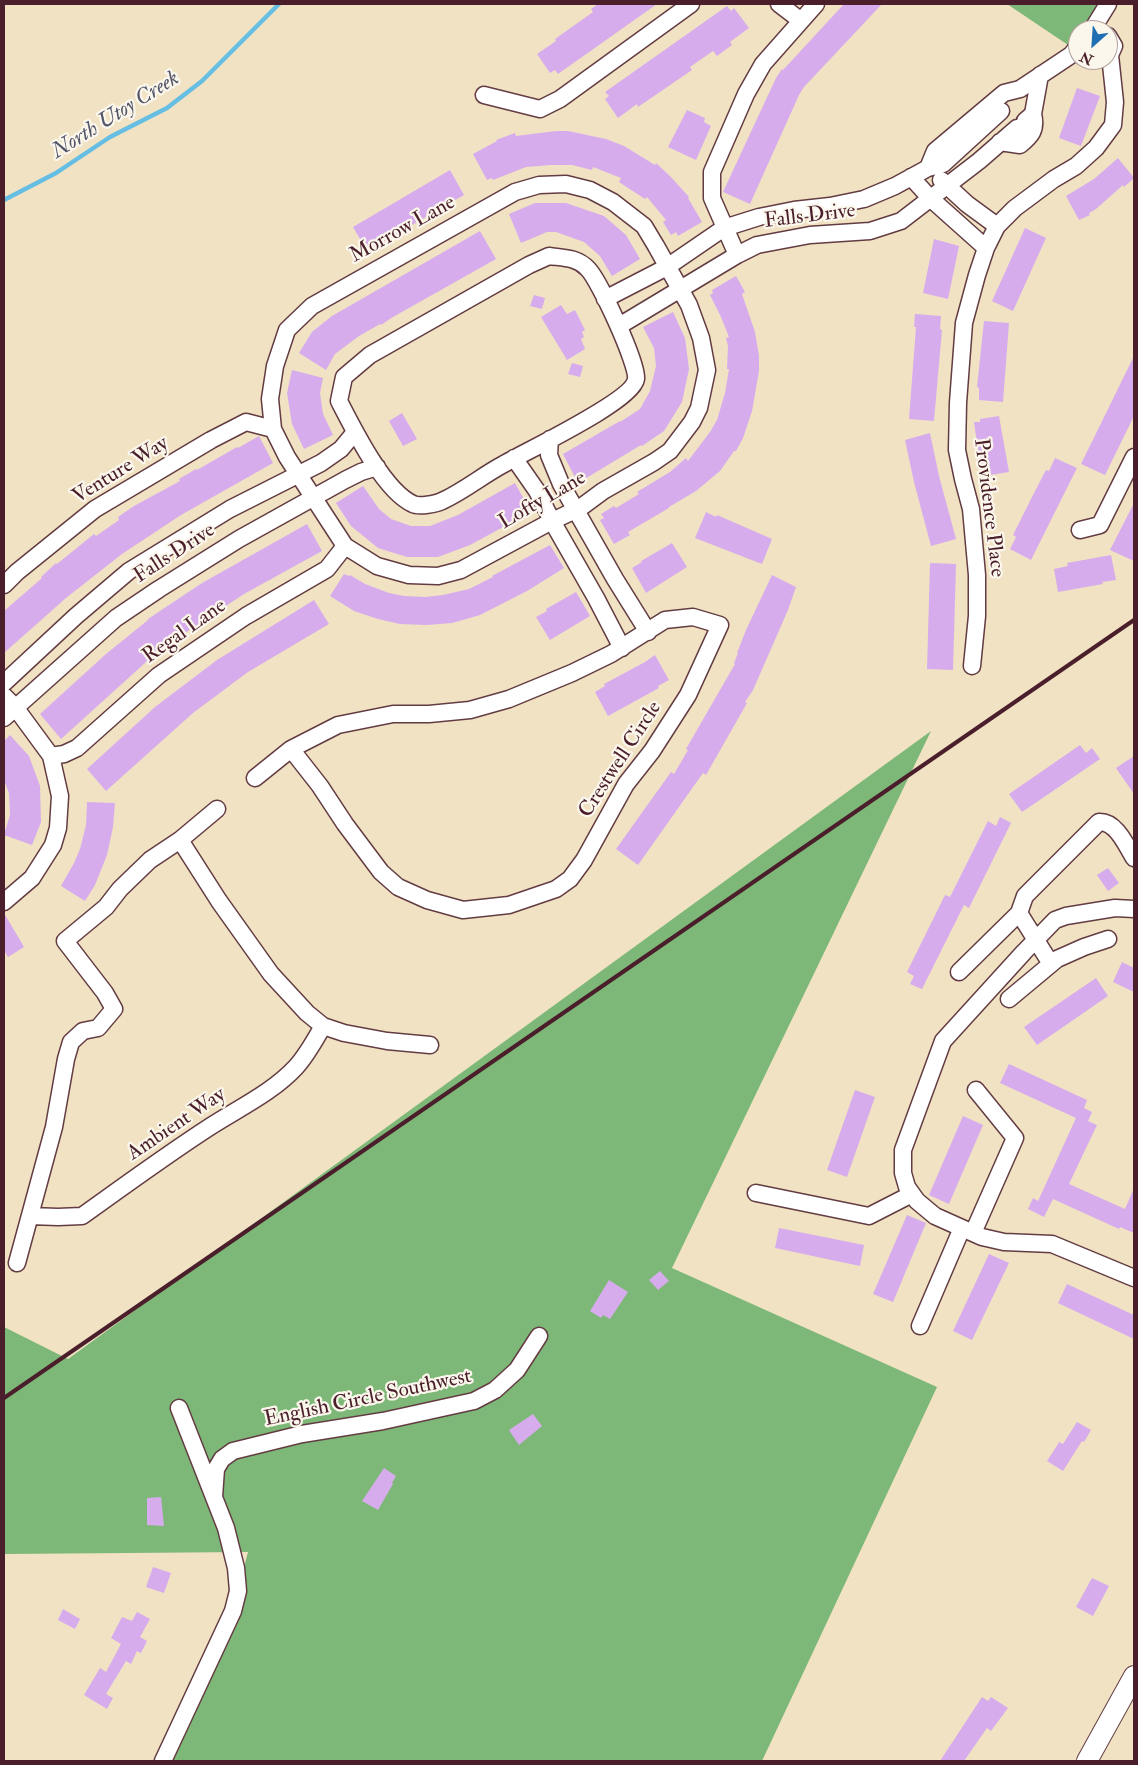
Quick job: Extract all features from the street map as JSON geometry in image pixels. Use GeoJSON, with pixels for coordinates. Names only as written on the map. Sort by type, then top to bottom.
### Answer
{"type":"FeatureCollection","features":[{"type":"Feature","properties":{"kind":"street"},"geometry":{"type":"LineString","coordinates":[[484,95],[540,109],[560,99],[691,4]]}},
{"type":"Feature","properties":{"kind":"street"},"geometry":{"type":"LineString","coordinates":[[779,4],[800,20]]}},
{"type":"Feature","properties":{"kind":"street"},"geometry":{"type":"LineString","coordinates":[[737,255],[712,198],[712,172],[746,94],[763,64],[816,4]]}},
{"type":"Feature","properties":{"kind":"street"},"geometry":{"type":"LineString","coordinates":[[1101,20],[1108,4]]}},
{"type":"Feature","properties":{"kind":"street","name":"Falls Drive"},"geometry":{"type":"LineString","coordinates":[[605,299],[667,267],[724,228],[759,217],[864,199],[928,168],[944,164],[1004,107],[1020,89],[1068,57]]}},
{"type":"Feature","properties":{"kind":"street","name":"Providence Place"},"geometry":{"type":"LineString","coordinates":[[972,666],[977,616],[977,575],[972,509],[962,479],[957,450],[958,403],[964,323],[986,248],[997,226],[1015,208],[1038,190],[1054,178],[1076,166],[1096,148],[1113,125],[1115,102],[1111,70]]}},
{"type":"Feature","properties":{"kind":"street","name":"Falls Drive"},"geometry":{"type":"LineString","coordinates":[[619,326],[679,289],[757,245],[810,235],[870,231],[901,221],[1000,142],[1020,146],[1031,137],[1035,122],[1024,121],[1040,75]]}},
{"type":"Feature","properties":{"kind":"street","name":"Falls Drive"},"geometry":{"type":"LineString","coordinates":[[928,168],[935,151],[1004,93],[1020,89]]}},
{"type":"Feature","properties":{"kind":"street"},"geometry":{"type":"LineString","coordinates":[[928,168],[967,204],[997,226]]}},
{"type":"Feature","properties":{"kind":"street"},"geometry":{"type":"LineString","coordinates":[[911,177],[930,198],[986,248]]}},
{"type":"Feature","properties":{"kind":"street","name":"Morrow Lane"},"geometry":{"type":"LineString","coordinates":[[298,476],[273,429],[270,399],[275,366],[287,330],[312,306],[515,192],[539,185],[566,184],[590,190],[613,202],[644,226],[679,289]]}},
{"type":"Feature","properties":{"kind":"street"},"geometry":{"type":"LineString","coordinates":[[550,256],[574,259],[588,268],[619,326],[636,378],[632,387],[607,407],[514,458],[441,502],[415,505],[395,492],[355,432],[339,401],[344,378],[370,355],[529,265],[550,256]]}},
{"type":"Feature","properties":{"kind":"street","name":"Lofty Lane"},"geometry":{"type":"LineString","coordinates":[[298,476],[345,546],[377,566],[409,575],[438,576],[461,570],[575,510],[670,451],[692,422],[699,408],[707,370],[701,338],[689,306],[679,289]]}},
{"type":"Feature","properties":{"kind":"street","name":"Venture Way"},"geometry":{"type":"LineString","coordinates":[[4,584],[95,509],[211,440],[246,422],[273,429]]}},
{"type":"Feature","properties":{"kind":"street","name":"Falls Drive"},"geometry":{"type":"LineString","coordinates":[[4,683],[76,616],[129,571],[230,509],[298,476],[341,449],[355,432]]}},
{"type":"Feature","properties":{"kind":"street"},"geometry":{"type":"LineString","coordinates":[[550,439],[549,455],[561,484],[648,632]]}},
{"type":"Feature","properties":{"kind":"street"},"geometry":{"type":"LineString","coordinates":[[1080,530],[1100,525],[1134,457]]}},
{"type":"Feature","properties":{"kind":"street"},"geometry":{"type":"LineString","coordinates":[[514,458],[537,492],[622,648]]}},
{"type":"Feature","properties":{"kind":"street","name":"Falls Drive"},"geometry":{"type":"LineString","coordinates":[[8,707],[116,618],[137,603],[239,539],[361,472],[377,467]]}},
{"type":"Feature","properties":{"kind":"street","name":"Regal Lane"},"geometry":{"type":"LineString","coordinates":[[51,756],[64,754],[77,748],[159,675],[246,616],[327,569],[345,546]]}},
{"type":"Feature","properties":{"kind":"street","name":"Crestwell Circle"},"geometry":{"type":"LineString","coordinates":[[255,778],[291,749],[338,725],[393,714],[428,714],[470,710],[509,699],[572,673],[622,648],[665,620],[693,617],[720,625],[688,695],[652,751],[626,784],[584,860],[570,879],[556,889],[509,905],[463,910],[427,900],[398,887],[381,872],[345,824],[320,786],[291,749]]}},
{"type":"Feature","properties":{"kind":"street"},"geometry":{"type":"LineString","coordinates":[[4,902],[32,878],[53,845],[58,828],[60,796],[51,756],[8,707]]}},
{"type":"Feature","properties":{"kind":"street"},"geometry":{"type":"LineString","coordinates":[[17,1263],[54,1127],[66,1059],[71,1042],[83,1032],[98,1028],[114,1009],[105,993],[66,941],[106,907],[120,889],[150,860],[180,840],[217,809]]}},
{"type":"Feature","properties":{"kind":"street"},"geometry":{"type":"LineString","coordinates":[[960,972],[1019,913],[1025,896],[1099,822],[1105,822],[1116,830],[1134,858]]}},
{"type":"Feature","properties":{"kind":"street"},"geometry":{"type":"LineString","coordinates":[[180,840],[219,901],[271,974],[307,1013],[323,1026],[344,1033],[430,1046]]}},
{"type":"Feature","properties":{"kind":"street"},"geometry":{"type":"LineString","coordinates":[[1134,909],[1114,908],[1066,916],[1055,920],[943,1041],[903,1150],[907,1188],[917,1201],[935,1216],[967,1230],[1004,1242],[1052,1244],[1134,1278]]}},
{"type":"Feature","properties":{"kind":"street"},"geometry":{"type":"LineString","coordinates":[[1019,913],[1050,964]]}},
{"type":"Feature","properties":{"kind":"street"},"geometry":{"type":"LineString","coordinates":[[1009,998],[1057,959],[1108,939]]}},
{"type":"Feature","properties":{"kind":"street","name":"Ambient Way"},"geometry":{"type":"LineString","coordinates":[[30,1216],[82,1216],[206,1129],[282,1080],[304,1057],[323,1026]]}},
{"type":"Feature","properties":{"kind":"street"},"geometry":{"type":"LineString","coordinates":[[920,1326],[1015,1138],[976,1090]]}},
{"type":"Feature","properties":{"kind":"street"},"geometry":{"type":"LineString","coordinates":[[756,1193],[869,1216],[912,1194]]}},
{"type":"Feature","properties":{"kind":"street","name":"English Circle Southwest"},"geometry":{"type":"LineString","coordinates":[[214,1497],[216,1469],[222,1459],[233,1451],[302,1434],[384,1421],[474,1401],[495,1390],[517,1370],[538,1336]]}},
{"type":"Feature","properties":{"kind":"street"},"geometry":{"type":"LineString","coordinates":[[163,1761],[234,1611],[238,1591],[236,1568],[226,1528],[179,1408]]}},
{"type":"Feature","properties":{"kind":"street"},"geometry":{"type":"LineString","coordinates":[[1087,1761],[1134,1676]]}},
{"type":"Feature","properties":{"kind":"green space"},"geometry":{"type":"Polygon","coordinates":[[[1007,4],[1116,4],[1101,20],[1068,20],[1068,45],[1007,4]]]}},
{"type":"Feature","properties":{"kind":"green space"},"geometry":{"type":"Polygon","coordinates":[[[931,731],[672,1268],[937,1387],[762,1761],[156,1761],[237,1594],[248,1552],[4,1554],[4,1327],[68,1359],[931,731]]]}},
{"type":"Feature","properties":{"kind":"building"},"geometry":{"type":"Polygon","coordinates":[[[598,4],[657,4],[558,74],[555,70],[550,73],[537,54],[593,12],[591,9],[598,4]]]}},
{"type":"Feature","properties":{"kind":"building"},"geometry":{"type":"Polygon","coordinates":[[[844,4],[882,4],[804,87],[750,204],[723,192],[776,78],[782,69],[844,4]]]}},
{"type":"Feature","properties":{"kind":"building"},"geometry":{"type":"Polygon","coordinates":[[[727,6],[731,11],[734,8],[749,28],[730,42],[732,45],[717,56],[713,51],[690,67],[692,70],[638,107],[637,104],[618,118],[605,99],[609,96],[605,92],[727,6]]]}},
{"type":"Feature","properties":{"kind":"building"},"geometry":{"type":"Polygon","coordinates":[[[1077,88],[1100,96],[1081,146],[1059,138],[1077,88]]]}},
{"type":"Feature","properties":{"kind":"building"},"geometry":{"type":"Polygon","coordinates":[[[687,110],[705,118],[704,122],[711,126],[696,160],[668,147],[687,110]]]}},
{"type":"Feature","properties":{"kind":"building"},"geometry":{"type":"Polygon","coordinates":[[[568,131],[606,139],[624,146],[655,165],[656,163],[689,197],[702,222],[678,236],[676,232],[671,235],[663,222],[666,220],[647,197],[645,199],[619,182],[621,178],[593,167],[592,170],[572,165],[526,167],[493,180],[492,178],[487,180],[473,154],[496,140],[515,133],[516,136],[568,131]]]}},
{"type":"Feature","properties":{"kind":"building"},"geometry":{"type":"Polygon","coordinates":[[[1118,158],[1134,178],[1089,213],[1090,215],[1079,220],[1066,196],[1094,179],[1118,158]]]}},
{"type":"Feature","properties":{"kind":"building"},"geometry":{"type":"Polygon","coordinates":[[[450,170],[464,195],[367,251],[353,227],[450,170]]]}},
{"type":"Feature","properties":{"kind":"building"},"geometry":{"type":"Polygon","coordinates":[[[535,203],[566,203],[604,216],[626,235],[640,259],[612,276],[600,256],[584,242],[556,232],[547,232],[521,243],[509,214],[535,203]]]}},
{"type":"Feature","properties":{"kind":"building"},"geometry":{"type":"Polygon","coordinates":[[[1025,228],[1046,238],[1013,311],[992,301],[1025,228]]]}},
{"type":"Feature","properties":{"kind":"building"},"geometry":{"type":"Polygon","coordinates":[[[480,231],[496,259],[359,336],[335,354],[326,370],[299,353],[312,332],[332,316],[480,231]]]}},
{"type":"Feature","properties":{"kind":"building"},"geometry":{"type":"Polygon","coordinates":[[[934,239],[959,246],[948,299],[923,293],[934,239]]]}},
{"type":"Feature","properties":{"kind":"building"},"geometry":{"type":"Polygon","coordinates":[[[736,276],[745,292],[742,294],[755,332],[759,356],[759,371],[752,411],[743,438],[736,451],[734,451],[720,471],[696,491],[628,532],[630,535],[614,544],[600,520],[604,518],[601,514],[614,506],[616,508],[639,494],[637,492],[670,472],[686,458],[688,461],[717,420],[725,393],[729,369],[727,369],[728,346],[726,338],[729,337],[710,295],[713,293],[712,290],[736,276]]]}},
{"type":"Feature","properties":{"kind":"building"},"geometry":{"type":"Polygon","coordinates":[[[534,295],[545,298],[542,309],[530,306],[534,295]]]}},
{"type":"Feature","properties":{"kind":"building"},"geometry":{"type":"Polygon","coordinates":[[[561,305],[567,314],[575,310],[585,330],[582,332],[584,337],[581,339],[585,349],[567,360],[541,317],[561,305]]]}},
{"type":"Feature","properties":{"kind":"building"},"geometry":{"type":"Polygon","coordinates":[[[673,312],[685,338],[689,369],[682,402],[664,431],[578,483],[563,454],[640,409],[650,391],[656,366],[654,348],[643,327],[673,312]]]}},
{"type":"Feature","properties":{"kind":"building"},"geometry":{"type":"Polygon","coordinates":[[[915,314],[941,316],[940,329],[942,330],[934,421],[909,419],[916,327],[914,327],[915,314]]]}},
{"type":"Feature","properties":{"kind":"building"},"geometry":{"type":"Polygon","coordinates":[[[984,321],[1009,323],[1003,402],[979,400],[979,388],[977,387],[984,321]]]}},
{"type":"Feature","properties":{"kind":"building"},"geometry":{"type":"Polygon","coordinates":[[[1134,356],[1134,416],[1105,475],[1081,464],[1134,356]]]}},
{"type":"Feature","properties":{"kind":"building"},"geometry":{"type":"Polygon","coordinates":[[[572,363],[583,366],[580,377],[568,374],[572,363]]]}},
{"type":"Feature","properties":{"kind":"building"},"geometry":{"type":"Polygon","coordinates":[[[292,370],[323,378],[320,393],[323,414],[333,435],[304,449],[292,424],[287,393],[292,370]]]}},
{"type":"Feature","properties":{"kind":"building"},"geometry":{"type":"Polygon","coordinates":[[[402,413],[417,439],[403,446],[389,421],[402,413]]]}},
{"type":"Feature","properties":{"kind":"building"},"geometry":{"type":"Polygon","coordinates":[[[999,416],[1009,472],[984,476],[982,463],[980,464],[974,422],[980,422],[980,419],[999,416]]]}},
{"type":"Feature","properties":{"kind":"building"},"geometry":{"type":"Polygon","coordinates":[[[930,433],[939,476],[956,539],[931,546],[905,440],[930,433]]]}},
{"type":"Feature","properties":{"kind":"building"},"geometry":{"type":"Polygon","coordinates":[[[259,436],[273,463],[181,515],[122,554],[66,598],[4,653],[4,611],[42,578],[56,563],[94,534],[96,536],[119,520],[118,517],[134,506],[180,481],[179,479],[196,469],[259,436]]]}},
{"type":"Feature","properties":{"kind":"building"},"geometry":{"type":"Polygon","coordinates":[[[1055,458],[1077,468],[1031,560],[1010,549],[1016,537],[1013,535],[1046,470],[1049,471],[1055,458]]]}},
{"type":"Feature","properties":{"kind":"building"},"geometry":{"type":"Polygon","coordinates":[[[515,483],[531,512],[470,545],[438,557],[407,557],[378,548],[351,526],[336,503],[363,486],[379,509],[391,519],[411,526],[430,526],[458,515],[515,483]]]}},
{"type":"Feature","properties":{"kind":"building"},"geometry":{"type":"Polygon","coordinates":[[[1134,503],[1134,561],[1110,550],[1134,503]]]}},
{"type":"Feature","properties":{"kind":"building"},"geometry":{"type":"Polygon","coordinates":[[[706,512],[772,539],[762,564],[695,538],[706,512]]]}},
{"type":"Feature","properties":{"kind":"building"},"geometry":{"type":"Polygon","coordinates":[[[307,524],[322,551],[244,594],[182,635],[145,663],[61,739],[40,714],[148,619],[202,583],[307,524]]]}},
{"type":"Feature","properties":{"kind":"building"},"geometry":{"type":"Polygon","coordinates":[[[672,543],[687,567],[646,593],[632,568],[672,543]]]}},
{"type":"Feature","properties":{"kind":"building"},"geometry":{"type":"Polygon","coordinates":[[[550,545],[564,568],[527,591],[480,615],[452,623],[427,625],[400,624],[354,611],[330,596],[344,574],[389,593],[404,596],[425,597],[469,589],[550,545]]]}},
{"type":"Feature","properties":{"kind":"building"},"geometry":{"type":"Polygon","coordinates":[[[1111,555],[1116,580],[1058,592],[1054,569],[1068,566],[1067,563],[1111,555]]]}},
{"type":"Feature","properties":{"kind":"building"},"geometry":{"type":"Polygon","coordinates":[[[930,563],[956,564],[953,670],[927,669],[930,563]]]}},
{"type":"Feature","properties":{"kind":"building"},"geometry":{"type":"Polygon","coordinates":[[[772,575],[796,587],[753,690],[745,702],[747,703],[706,775],[703,773],[638,865],[616,849],[671,772],[674,774],[688,750],[686,749],[735,664],[746,630],[772,575]]]}},
{"type":"Feature","properties":{"kind":"building"},"geometry":{"type":"Polygon","coordinates":[[[576,592],[590,616],[550,640],[536,617],[576,592]]]}},
{"type":"Feature","properties":{"kind":"building"},"geometry":{"type":"Polygon","coordinates":[[[314,600],[329,624],[248,672],[193,713],[106,791],[87,769],[155,707],[217,660],[314,600]]]}},
{"type":"Feature","properties":{"kind":"building"},"geometry":{"type":"Polygon","coordinates":[[[655,655],[669,680],[658,686],[659,688],[608,716],[595,692],[605,686],[604,684],[655,655]]]}},
{"type":"Feature","properties":{"kind":"building"},"geometry":{"type":"Polygon","coordinates":[[[10,735],[29,756],[40,786],[41,822],[32,845],[4,835],[10,815],[9,793],[4,780],[4,741],[10,735]]]}},
{"type":"Feature","properties":{"kind":"building"},"geometry":{"type":"Polygon","coordinates":[[[1080,745],[1086,753],[1092,748],[1100,759],[1022,812],[1009,794],[1080,745]]]}},
{"type":"Feature","properties":{"kind":"building"},"geometry":{"type":"Polygon","coordinates":[[[1134,756],[1134,794],[1116,768],[1134,756]]]}},
{"type":"Feature","properties":{"kind":"building"},"geometry":{"type":"Polygon","coordinates":[[[87,802],[115,803],[113,827],[107,855],[95,885],[85,901],[61,886],[80,849],[86,825],[87,802]]]}},
{"type":"Feature","properties":{"kind":"building"},"geometry":{"type":"Polygon","coordinates":[[[1000,817],[1011,823],[969,908],[964,905],[922,989],[910,984],[914,976],[907,972],[945,895],[950,897],[988,821],[996,826],[1000,817]]]}},
{"type":"Feature","properties":{"kind":"building"},"geometry":{"type":"Polygon","coordinates":[[[1108,868],[1119,883],[1108,891],[1097,875],[1108,868]]]}},
{"type":"Feature","properties":{"kind":"building"},"geometry":{"type":"Polygon","coordinates":[[[4,913],[24,947],[8,957],[4,950],[4,913]]]}},
{"type":"Feature","properties":{"kind":"building"},"geometry":{"type":"Polygon","coordinates":[[[1122,962],[1134,968],[1134,992],[1113,982],[1122,962]]]}},
{"type":"Feature","properties":{"kind":"building"},"geometry":{"type":"Polygon","coordinates":[[[1096,978],[1108,996],[1037,1045],[1024,1027],[1096,978]]]}},
{"type":"Feature","properties":{"kind":"building"},"geometry":{"type":"Polygon","coordinates":[[[1009,1064],[1087,1100],[1084,1108],[1092,1112],[1088,1121],[1097,1125],[1069,1184],[1125,1209],[1134,1188],[1134,1233],[1120,1227],[1119,1229],[1053,1199],[1044,1217],[1028,1209],[1033,1198],[1038,1201],[1076,1118],[1000,1083],[1009,1064]]]}},
{"type":"Feature","properties":{"kind":"building"},"geometry":{"type":"Polygon","coordinates":[[[855,1090],[875,1097],[847,1177],[827,1170],[855,1090]]]}},
{"type":"Feature","properties":{"kind":"building"},"geometry":{"type":"Polygon","coordinates":[[[963,1116],[983,1125],[949,1204],[929,1195],[963,1116]]]}},
{"type":"Feature","properties":{"kind":"building"},"geometry":{"type":"Polygon","coordinates":[[[907,1215],[926,1223],[893,1302],[873,1294],[907,1215]]]}},
{"type":"Feature","properties":{"kind":"building"},"geometry":{"type":"Polygon","coordinates":[[[779,1228],[864,1245],[860,1266],[775,1248],[779,1228]]]}},
{"type":"Feature","properties":{"kind":"building"},"geometry":{"type":"Polygon","coordinates":[[[989,1254],[1009,1263],[972,1340],[953,1331],[989,1254]]]}},
{"type":"Feature","properties":{"kind":"building"},"geometry":{"type":"Polygon","coordinates":[[[660,1271],[669,1281],[658,1290],[649,1280],[660,1271]]]}},
{"type":"Feature","properties":{"kind":"building"},"geometry":{"type":"Polygon","coordinates":[[[609,1280],[628,1292],[610,1319],[603,1315],[601,1318],[590,1311],[609,1280]]]}},
{"type":"Feature","properties":{"kind":"building"},"geometry":{"type":"Polygon","coordinates":[[[1067,1284],[1134,1315],[1134,1339],[1058,1303],[1067,1284]]]}},
{"type":"Feature","properties":{"kind":"building"},"geometry":{"type":"Polygon","coordinates":[[[533,1414],[542,1426],[519,1445],[509,1430],[533,1414]]]}},
{"type":"Feature","properties":{"kind":"building"},"geometry":{"type":"Polygon","coordinates":[[[1077,1422],[1091,1430],[1063,1471],[1047,1461],[1059,1442],[1063,1444],[1077,1422]]]}},
{"type":"Feature","properties":{"kind":"building"},"geometry":{"type":"Polygon","coordinates":[[[384,1468],[396,1476],[378,1510],[362,1501],[384,1468]]]}},
{"type":"Feature","properties":{"kind":"building"},"geometry":{"type":"Polygon","coordinates":[[[161,1497],[164,1526],[147,1525],[147,1498],[161,1497]]]}},
{"type":"Feature","properties":{"kind":"building"},"geometry":{"type":"Polygon","coordinates":[[[153,1567],[171,1573],[164,1593],[146,1587],[153,1567]]]}},
{"type":"Feature","properties":{"kind":"building"},"geometry":{"type":"Polygon","coordinates":[[[1092,1578],[1109,1586],[1093,1616],[1076,1607],[1092,1578]]]}},
{"type":"Feature","properties":{"kind":"building"},"geometry":{"type":"Polygon","coordinates":[[[63,1609],[80,1619],[75,1629],[58,1620],[63,1609]]]}},
{"type":"Feature","properties":{"kind":"building"},"geometry":{"type":"Polygon","coordinates":[[[137,1612],[150,1619],[140,1637],[147,1641],[141,1653],[137,1651],[131,1664],[126,1661],[106,1694],[113,1698],[107,1709],[84,1695],[100,1668],[106,1672],[121,1644],[111,1638],[122,1617],[132,1621],[137,1612]]]}},
{"type":"Feature","properties":{"kind":"building"},"geometry":{"type":"Polygon","coordinates":[[[982,1697],[988,1701],[991,1697],[1008,1708],[991,1731],[987,1728],[964,1761],[940,1761],[982,1697]]]}},
{"type":"Feature","properties":{"kind":"waterway","name":"North Utoy Creek"},"geometry":{"type":"LineString","coordinates":[[4,200],[56,173],[110,137],[167,108],[202,81],[279,4]]}},
{"type":"Feature","properties":{"kind":"railway"},"geometry":{"type":"LineString","coordinates":[[4,1398],[1134,620]]}}]}
